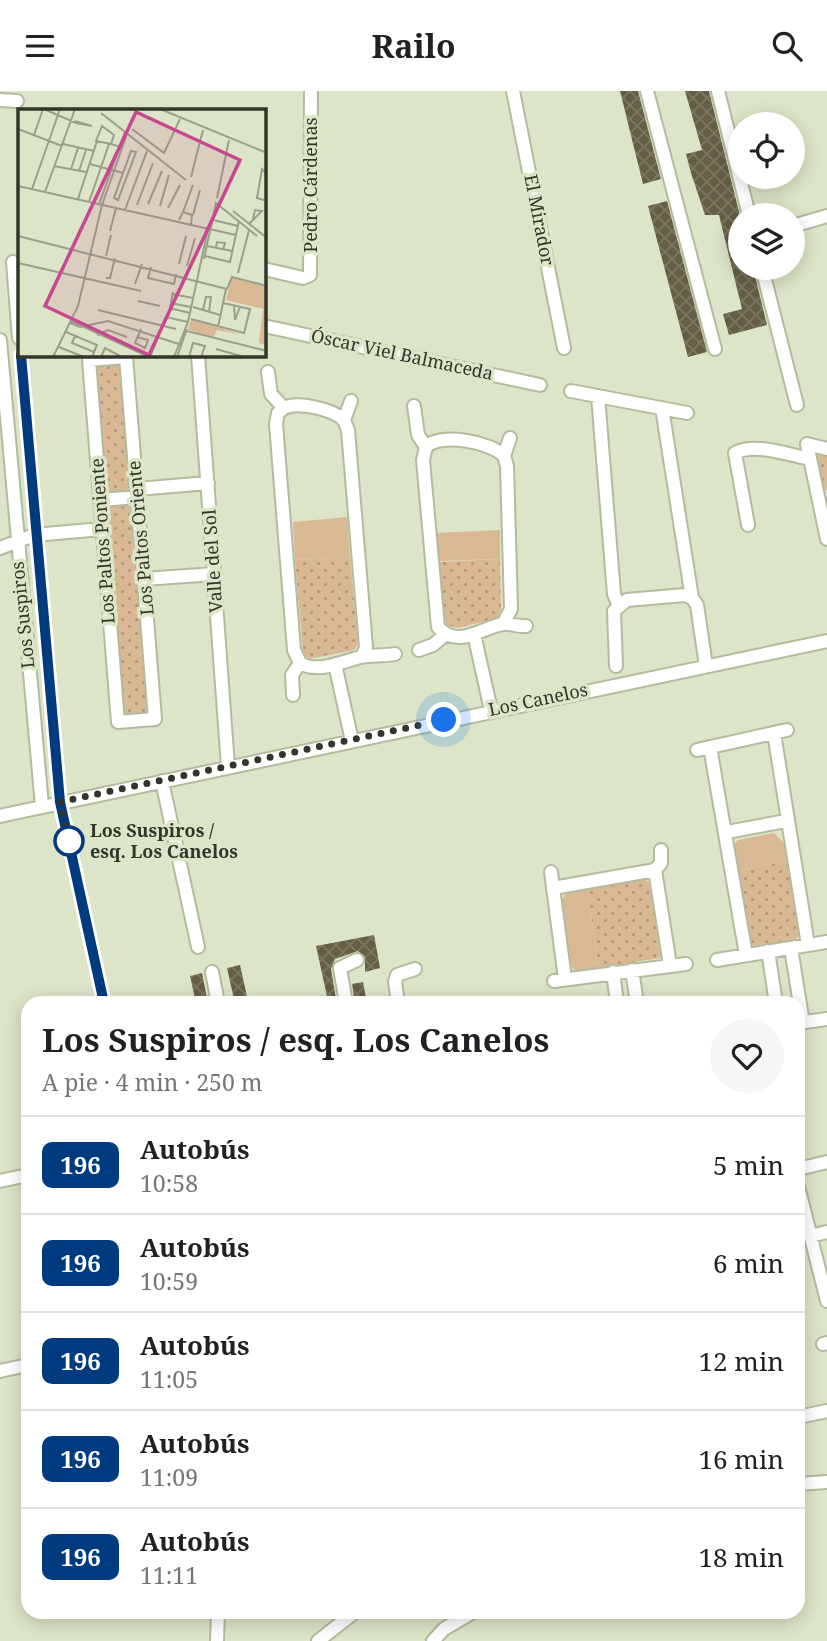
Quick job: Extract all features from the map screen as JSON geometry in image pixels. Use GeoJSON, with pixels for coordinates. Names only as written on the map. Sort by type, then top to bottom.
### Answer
{"type":"FeatureCollection","features":[{"type":"Feature","properties":{"kind":"street","name":"Pedro Cárdenas"},"geometry":{"type":"LineString","coordinates":[[266,269],[309,278],[311,91]]}},
{"type":"Feature","properties":{"kind":"street","name":"El Mirador"},"geometry":{"type":"LineString","coordinates":[[513,91],[564,348]]}},
{"type":"Feature","properties":{"kind":"street"},"geometry":{"type":"LineString","coordinates":[[647,91],[715,349]]}},
{"type":"Feature","properties":{"kind":"street"},"geometry":{"type":"LineString","coordinates":[[718,91],[746,203]]}},
{"type":"Feature","properties":{"kind":"street"},"geometry":{"type":"LineString","coordinates":[[0,100],[17,100]]}},
{"type":"Feature","properties":{"kind":"street"},"geometry":{"type":"LineString","coordinates":[[805,222],[827,216]]}},
{"type":"Feature","properties":{"kind":"street"},"geometry":{"type":"LineString","coordinates":[[11,262],[18,328]]}},
{"type":"Feature","properties":{"kind":"street"},"geometry":{"type":"LineString","coordinates":[[765,280],[797,405]]}},
{"type":"Feature","properties":{"kind":"street","name":"Óscar Viel Balmaceda"},"geometry":{"type":"LineString","coordinates":[[266,325],[540,385]]}},
{"type":"Feature","properties":{"kind":"street","name":"Los Suspiros"},"geometry":{"type":"LineString","coordinates":[[0,340],[16,544],[42,806]]}},
{"type":"Feature","properties":{"kind":"street","name":"Los Paltos Oriente"},"geometry":{"type":"LineString","coordinates":[[89,360],[126,357],[155,719]]}},
{"type":"Feature","properties":{"kind":"street","name":"Valle del Sol"},"geometry":{"type":"LineString","coordinates":[[198,357],[228,767]]}},
{"type":"Feature","properties":{"kind":"street"},"geometry":{"type":"LineString","coordinates":[[1,367],[21,359]]}},
{"type":"Feature","properties":{"kind":"street","name":"Los Suspiros"},"geometry":{"type":"LineString","coordinates":[[21,359],[34,535],[60,802],[102,996]]}},
{"type":"Feature","properties":{"kind":"street","name":"Los Paltos Poniente"},"geometry":{"type":"LineString","coordinates":[[89,360],[118,722],[155,719]]}},
{"type":"Feature","properties":{"kind":"street"},"geometry":{"type":"LineString","coordinates":[[268,372],[271,394],[284,408]]}},
{"type":"Feature","properties":{"kind":"street"},"geometry":{"type":"LineString","coordinates":[[571,391],[687,413]]}},
{"type":"Feature","properties":{"kind":"street"},"geometry":{"type":"LineString","coordinates":[[598,396],[614,594],[618,604]]}},
{"type":"Feature","properties":{"kind":"street"},"geometry":{"type":"LineString","coordinates":[[344,420],[351,401]]}},
{"type":"Feature","properties":{"kind":"street"},"geometry":{"type":"LineString","coordinates":[[363,655],[365,633],[348,430],[344,420],[337,414],[297,404],[278,413],[276,423],[294,650],[300,663],[314,668],[363,655],[374,658],[395,654]]}},
{"type":"Feature","properties":{"kind":"street"},"geometry":{"type":"LineString","coordinates":[[414,406],[418,435],[426,447]]}},
{"type":"Feature","properties":{"kind":"street"},"geometry":{"type":"LineString","coordinates":[[662,408],[692,597],[697,605],[706,666]]}},
{"type":"Feature","properties":{"kind":"street"},"geometry":{"type":"LineString","coordinates":[[446,634],[435,618],[422,460],[426,447],[436,439],[446,438],[493,448],[504,456]]}},
{"type":"Feature","properties":{"kind":"street"},"geometry":{"type":"LineString","coordinates":[[503,624],[510,609],[507,466],[504,456],[510,438]]}},
{"type":"Feature","properties":{"kind":"street"},"geometry":{"type":"LineString","coordinates":[[827,449],[807,444],[823,497],[827,539]]}},
{"type":"Feature","properties":{"kind":"street"},"geometry":{"type":"LineString","coordinates":[[748,525],[735,453],[740,450],[767,451],[810,459]]}},
{"type":"Feature","properties":{"kind":"street"},"geometry":{"type":"LineString","coordinates":[[101,500],[208,483]]}},
{"type":"Feature","properties":{"kind":"street"},"geometry":{"type":"LineString","coordinates":[[0,548],[34,535],[102,529]]}},
{"type":"Feature","properties":{"kind":"street"},"geometry":{"type":"LineString","coordinates":[[144,579],[214,574]]}},
{"type":"Feature","properties":{"kind":"street"},"geometry":{"type":"LineString","coordinates":[[616,666],[614,611],[618,604],[627,600],[685,595],[692,597]]}},
{"type":"Feature","properties":{"kind":"street"},"geometry":{"type":"LineString","coordinates":[[419,650],[433,645],[446,634],[474,634],[503,624],[526,626]]}},
{"type":"Feature","properties":{"kind":"street"},"geometry":{"type":"LineString","coordinates":[[474,634],[491,710]]}},
{"type":"Feature","properties":{"kind":"street","name":"Los Canelos"},"geometry":{"type":"LineString","coordinates":[[0,816],[827,641]]}},
{"type":"Feature","properties":{"kind":"street"},"geometry":{"type":"LineString","coordinates":[[293,695],[292,675],[300,663]]}},
{"type":"Feature","properties":{"kind":"street"},"geometry":{"type":"LineString","coordinates":[[335,664],[352,741]]}},
{"type":"Feature","properties":{"kind":"street"},"geometry":{"type":"LineString","coordinates":[[746,955],[727,832],[703,748],[780,732],[788,804],[786,821],[808,945]]}},
{"type":"Feature","properties":{"kind":"street"},"geometry":{"type":"LineString","coordinates":[[162,781],[198,947]]}},
{"type":"Feature","properties":{"kind":"street"},"geometry":{"type":"LineString","coordinates":[[727,832],[786,821]]}},
{"type":"Feature","properties":{"kind":"street"},"geometry":{"type":"LineString","coordinates":[[553,887],[655,870],[662,863],[661,850]]}},
{"type":"Feature","properties":{"kind":"street"},"geometry":{"type":"LineString","coordinates":[[655,870],[670,965]]}},
{"type":"Feature","properties":{"kind":"street"},"geometry":{"type":"LineString","coordinates":[[551,872],[560,980],[686,964]]}},
{"type":"Feature","properties":{"kind":"street"},"geometry":{"type":"LineString","coordinates":[[717,960],[827,942]]}},
{"type":"Feature","properties":{"kind":"street"},"geometry":{"type":"LineString","coordinates":[[791,948],[797,996]]}},
{"type":"Feature","properties":{"kind":"street"},"geometry":{"type":"LineString","coordinates":[[768,951],[775,996]]}},
{"type":"Feature","properties":{"kind":"street"},"geometry":{"type":"LineString","coordinates":[[345,996],[340,968],[357,960]]}},
{"type":"Feature","properties":{"kind":"street"},"geometry":{"type":"LineString","coordinates":[[397,996],[397,975],[415,969]]}},
{"type":"Feature","properties":{"kind":"street"},"geometry":{"type":"LineString","coordinates":[[632,970],[636,996]]}},
{"type":"Feature","properties":{"kind":"street"},"geometry":{"type":"LineString","coordinates":[[212,972],[217,996]]}},
{"type":"Feature","properties":{"kind":"street"},"geometry":{"type":"LineString","coordinates":[[613,972],[616,996]]}},
{"type":"Feature","properties":{"kind":"street"},"geometry":{"type":"LineString","coordinates":[[805,1022],[827,1019]]}},
{"type":"Feature","properties":{"kind":"street"},"geometry":{"type":"LineString","coordinates":[[805,1167],[827,1162]]}},
{"type":"Feature","properties":{"kind":"street"},"geometry":{"type":"LineString","coordinates":[[0,1181],[21,1176]]}},
{"type":"Feature","properties":{"kind":"street"},"geometry":{"type":"LineString","coordinates":[[805,1215],[824,1272],[827,1301]]}},
{"type":"Feature","properties":{"kind":"street"},"geometry":{"type":"LineString","coordinates":[[810,1235],[827,1232]]}},
{"type":"Feature","properties":{"kind":"street"},"geometry":{"type":"LineString","coordinates":[[0,1371],[21,1366]]}},
{"type":"Feature","properties":{"kind":"street"},"geometry":{"type":"LineString","coordinates":[[805,1416],[827,1411]]}},
{"type":"Feature","properties":{"kind":"street"},"geometry":{"type":"LineString","coordinates":[[805,1484],[827,1482]]}},
{"type":"Feature","properties":{"kind":"street"},"geometry":{"type":"LineString","coordinates":[[217,1641],[218,1619]]}},
{"type":"Feature","properties":{"kind":"street"},"geometry":{"type":"LineString","coordinates":[[318,1641],[346,1619]]}},
{"type":"Feature","properties":{"kind":"street"},"geometry":{"type":"LineString","coordinates":[[433,1641],[444,1629],[461,1619]]}},
{"type":"Feature","properties":{"kind":"shaded area"},"geometry":{"type":"Polygon","coordinates":[[[98,363],[121,363],[151,712],[143,717],[127,718],[121,709],[93,369],[98,363]]]}},
{"type":"Feature","properties":{"kind":"shaded area"},"geometry":{"type":"Polygon","coordinates":[[[827,455],[827,490],[821,492],[813,458],[827,455]]]}},
{"type":"Feature","properties":{"kind":"shaded area"},"geometry":{"type":"Polygon","coordinates":[[[347,517],[350,557],[295,560],[293,522],[347,517]]]}},
{"type":"Feature","properties":{"kind":"shaded area"},"geometry":{"type":"Polygon","coordinates":[[[500,530],[500,559],[439,561],[437,533],[500,530]]]}},
{"type":"Feature","properties":{"kind":"shaded area"},"geometry":{"type":"Polygon","coordinates":[[[350,557],[358,644],[354,650],[309,659],[303,653],[295,560],[350,557]]]}},
{"type":"Feature","properties":{"kind":"shaded area"},"geometry":{"type":"Polygon","coordinates":[[[500,559],[501,609],[498,618],[458,628],[446,625],[439,562],[500,559]]]}},
{"type":"Feature","properties":{"kind":"shaded area"},"geometry":{"type":"Polygon","coordinates":[[[774,833],[784,843],[787,861],[735,871],[733,846],[738,840],[774,833]]]}},
{"type":"Feature","properties":{"kind":"shaded area"},"geometry":{"type":"Polygon","coordinates":[[[787,861],[801,934],[796,939],[754,946],[748,942],[735,871],[787,861]]]}},
{"type":"Feature","properties":{"kind":"shaded area"},"geometry":{"type":"Polygon","coordinates":[[[645,879],[653,887],[662,951],[660,958],[598,968],[588,889],[645,879]]]}},
{"type":"Feature","properties":{"kind":"shaded area"},"geometry":{"type":"Polygon","coordinates":[[[588,889],[598,968],[576,971],[569,965],[561,901],[566,893],[588,889]]]}},
{"type":"Feature","properties":{"kind":"building"},"geometry":{"type":"Polygon","coordinates":[[[620,91],[638,91],[661,179],[643,184],[620,91]]]}},
{"type":"Feature","properties":{"kind":"building"},"geometry":{"type":"Polygon","coordinates":[[[685,91],[709,91],[728,168],[728,189],[733,189],[737,203],[728,203],[728,252],[719,215],[705,215],[686,154],[702,150],[685,91]]]}},
{"type":"Feature","properties":{"kind":"building"},"geometry":{"type":"Polygon","coordinates":[[[667,201],[707,352],[688,357],[648,206],[667,201]]]}},
{"type":"Feature","properties":{"kind":"building"},"geometry":{"type":"Polygon","coordinates":[[[735,280],[756,280],[767,325],[729,335],[723,314],[742,309],[735,280]]]}},
{"type":"Feature","properties":{"kind":"building"},"geometry":{"type":"Polygon","coordinates":[[[374,935],[380,968],[365,972],[365,957],[358,951],[335,959],[331,969],[336,996],[327,996],[316,946],[374,935]]]}},
{"type":"Feature","properties":{"kind":"building"},"geometry":{"type":"Polygon","coordinates":[[[240,965],[247,996],[233,996],[227,968],[240,965]]]}},
{"type":"Feature","properties":{"kind":"building"},"geometry":{"type":"Polygon","coordinates":[[[202,973],[207,996],[194,996],[190,976],[202,973]]]}},
{"type":"Feature","properties":{"kind":"building"},"geometry":{"type":"Polygon","coordinates":[[[363,982],[366,996],[354,996],[352,984],[363,982]]]}},
{"type":"Feature","properties":{"kind":"bus line","name":"196"},"geometry":{"type":"LineString","coordinates":[[21,357],[34,535],[60,802],[102,996]]}},
{"type":"Feature","properties":{"kind":"place","name":"Los Suspiros / esq. Los Canelos"},"geometry":{"type":"Point","coordinates":[69,841]}},
{"type":"Feature","properties":{"kind":"route"},"geometry":{"type":"LineString","coordinates":[[69,841],[71,852],[60,802],[444,720]]}}]}
